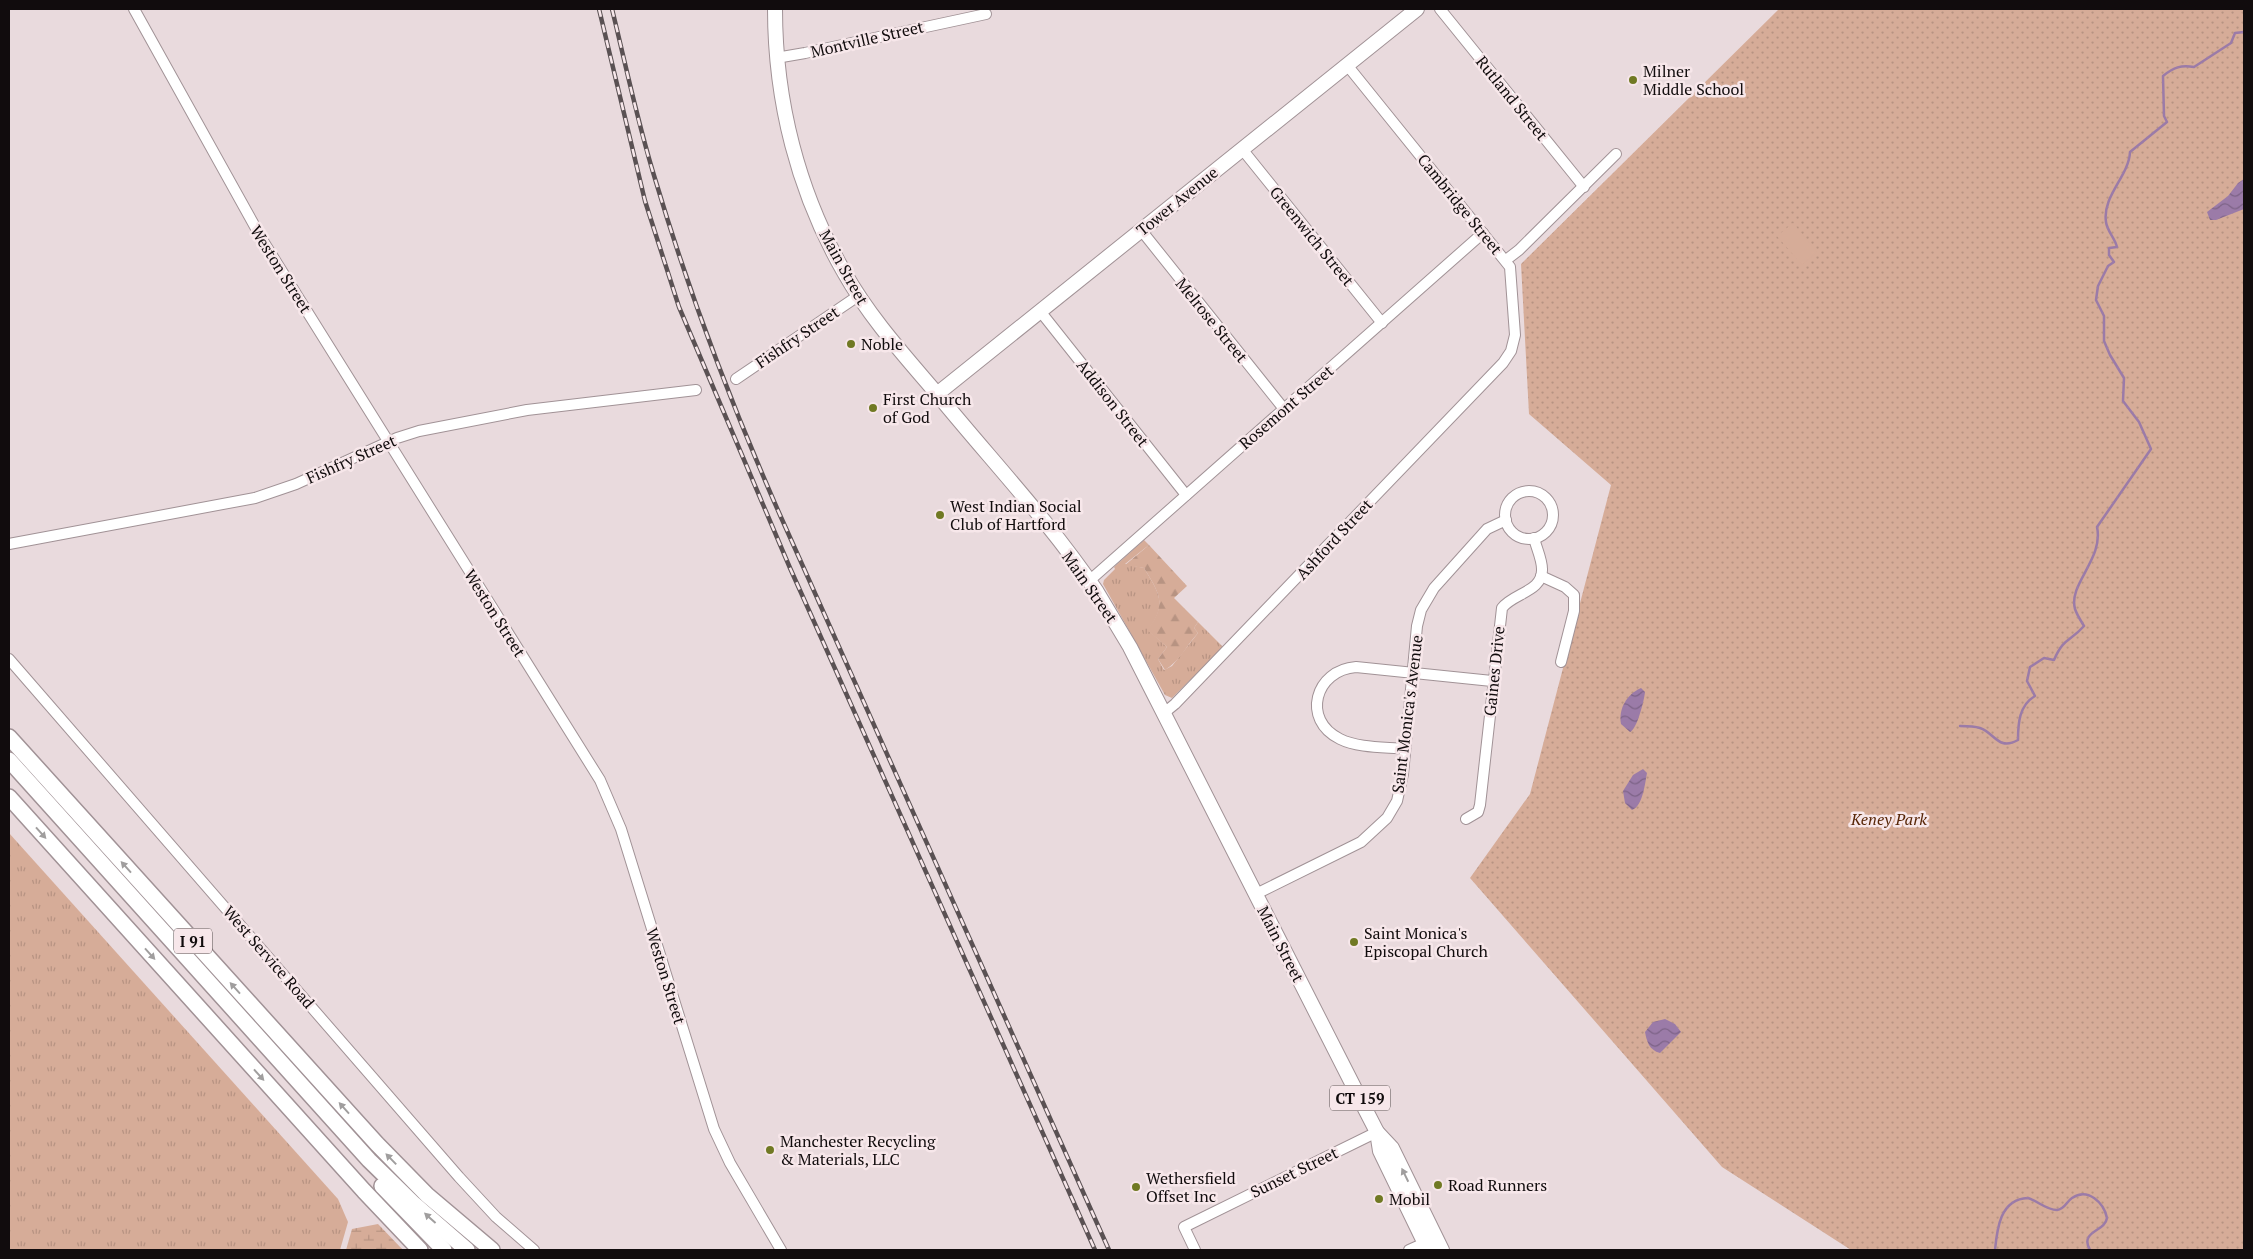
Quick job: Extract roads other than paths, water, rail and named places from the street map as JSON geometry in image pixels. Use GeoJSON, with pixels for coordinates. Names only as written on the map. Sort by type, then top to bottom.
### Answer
{"type":"FeatureCollection","features":[{"type":"Feature","properties":{"kind":"highway","name":"I 91"},"geometry":{"type":"LineString","coordinates":[[9,737],[389,1157],[442,1209],[492,1250]]}},
{"type":"Feature","properties":{"kind":"highway"},"geometry":{"type":"LineString","coordinates":[[9,760],[369,1160],[414,1204],[467,1250]]}},
{"type":"Feature","properties":{"kind":"highway"},"geometry":{"type":"LineString","coordinates":[[9,773],[374,1178],[444,1250]]}},
{"type":"Feature","properties":{"kind":"highway","name":"I 91"},"geometry":{"type":"LineString","coordinates":[[9,797],[364,1191],[420,1250]]}},
{"type":"Feature","properties":{"kind":"main road","name":"Main Street"},"geometry":{"type":"LineString","coordinates":[[775,9],[776,58],[784,113],[802,181],[833,252],[858,296],[892,342],[1037,513],[1089,581],[1130,647],[1377,1132]]}},
{"type":"Feature","properties":{"kind":"main road","name":"Tower Avenue"},"geometry":{"type":"LineString","coordinates":[[937,394],[1418,9]]}},
{"type":"Feature","properties":{"kind":"main road","name":"CT 159"},"geometry":{"type":"LineString","coordinates":[[1377,1132],[1392,1148],[1429,1243],[1442,1250]]}},
{"type":"Feature","properties":{"kind":"street","name":"Weston Street"},"geometry":{"type":"LineString","coordinates":[[134,9],[255,229],[592,765],[608,794],[621,829],[714,1129],[726,1156],[781,1250]]}},
{"type":"Feature","properties":{"kind":"street","name":"Rutland Street"},"geometry":{"type":"LineString","coordinates":[[1440,9],[1584,187]]}},
{"type":"Feature","properties":{"kind":"street","name":"Montville Street"},"geometry":{"type":"LineString","coordinates":[[776,58],[805,54],[986,14]]}},
{"type":"Feature","properties":{"kind":"street","name":"Cambridge Street"},"geometry":{"type":"LineString","coordinates":[[1348,65],[1506,260],[1512,272],[1515,335],[1512,351],[1503,363]]}},
{"type":"Feature","properties":{"kind":"street","name":"Greenwich Street"},"geometry":{"type":"LineString","coordinates":[[1242,149],[1382,323]]}},
{"type":"Feature","properties":{"kind":"street"},"geometry":{"type":"LineString","coordinates":[[1506,260],[1584,187],[1616,154]]}},
{"type":"Feature","properties":{"kind":"street","name":"Melrose Street"},"geometry":{"type":"LineString","coordinates":[[1141,230],[1284,409]]}},
{"type":"Feature","properties":{"kind":"street","name":"Rosemont Street"},"geometry":{"type":"LineString","coordinates":[[1089,581],[1483,233]]}},
{"type":"Feature","properties":{"kind":"street","name":"Fishfry Street"},"geometry":{"type":"LineString","coordinates":[[736,379],[858,296]]}},
{"type":"Feature","properties":{"kind":"street","name":"Addison Street"},"geometry":{"type":"LineString","coordinates":[[1040,311],[1186,495]]}},
{"type":"Feature","properties":{"kind":"street","name":"Ashford Street"},"geometry":{"type":"LineString","coordinates":[[1164,713],[1503,363]]}},
{"type":"Feature","properties":{"kind":"street","name":"Fishfry Street"},"geometry":{"type":"LineString","coordinates":[[9,544],[255,498],[296,484],[388,442],[419,431],[526,410],[696,390]]}},
{"type":"Feature","properties":{"kind":"street"},"geometry":{"type":"LineString","coordinates":[[1520,492],[1536,492],[1544,496],[1552,509],[1553,518],[1545,532],[1534,538],[1517,536],[1508,526],[1506,520],[1508,504],[1520,492]]}},
{"type":"Feature","properties":{"kind":"street","name":"Saint Monica's Avenue"},"geometry":{"type":"LineString","coordinates":[[1256,894],[1358,844],[1387,818],[1397,801],[1404,774],[1412,673],[1417,626],[1421,610],[1427,598],[1487,529],[1506,520]]}},
{"type":"Feature","properties":{"kind":"street"},"geometry":{"type":"LineString","coordinates":[[1534,538],[1542,569],[1541,576],[1565,587],[1574,595],[1574,610],[1561,662]]}},
{"type":"Feature","properties":{"kind":"street","name":"Gaines Drive"},"geometry":{"type":"LineString","coordinates":[[1466,819],[1478,812],[1480,805],[1492,681],[1502,608],[1507,601],[1533,589],[1541,576]]}},
{"type":"Feature","properties":{"kind":"street","name":"West Service Road"},"geometry":{"type":"LineString","coordinates":[[9,660],[459,1177],[496,1217],[534,1250]]}},
{"type":"Feature","properties":{"kind":"street"},"geometry":{"type":"LineString","coordinates":[[1405,749],[1350,743],[1341,740],[1323,725],[1317,706],[1323,684],[1341,670],[1356,667],[1492,681]]}},
{"type":"Feature","properties":{"kind":"street","name":"Sunset Street"},"geometry":{"type":"LineString","coordinates":[[1195,1250],[1184,1226],[1377,1132]]}},
{"type":"Feature","properties":{"kind":"street"},"geometry":{"type":"LineString","coordinates":[[1409,1250],[1429,1243]]}},
{"type":"Feature","properties":{"kind":"water"},"geometry":{"type":"Polygon","coordinates":[[[2244,179],[2244,209],[2216,220],[2210,220],[2207,212],[2228,196],[2238,183],[2244,179]]]}},
{"type":"Feature","properties":{"kind":"water"},"geometry":{"type":"Polygon","coordinates":[[[1641,688],[1645,692],[1643,702],[1638,720],[1630,732],[1621,724],[1622,708],[1628,698],[1641,688]]]}},
{"type":"Feature","properties":{"kind":"water"},"geometry":{"type":"Polygon","coordinates":[[[1643,769],[1647,773],[1643,794],[1639,804],[1632,810],[1625,803],[1623,791],[1633,775],[1643,769]]]}},
{"type":"Feature","properties":{"kind":"water"},"geometry":{"type":"Polygon","coordinates":[[[1665,1019],[1675,1024],[1681,1032],[1660,1053],[1653,1050],[1649,1045],[1645,1032],[1653,1022],[1665,1019]]]}},
{"type":"Feature","properties":{"kind":"waterway"},"geometry":{"type":"LineString","coordinates":[[1960,726],[1980,728],[2001,742],[2011,743],[2018,740],[2020,715],[2026,704],[2035,696],[2027,681],[2030,667],[2044,658],[2054,660],[2064,643],[2084,626],[2075,609],[2074,600],[2076,590],[2096,550],[2098,539],[2097,527],[2151,449],[2139,422],[2123,401],[2124,378],[2104,341],[2104,316],[2096,300],[2098,286],[2108,266],[2114,262],[2109,255],[2109,248],[2117,247],[2106,222],[2108,203],[2129,161],[2130,152],[2167,122],[2164,116],[2163,76],[2178,67],[2194,67],[2231,43],[2235,33],[2244,32]]}},
{"type":"Feature","properties":{"kind":"waterway"},"geometry":{"type":"LineString","coordinates":[[1995,1250],[2002,1216],[2011,1204],[2028,1198],[2049,1209],[2057,1210],[2062,1208],[2072,1198],[2084,1194],[2099,1202],[2107,1218],[2105,1223],[2090,1235],[2087,1244],[2090,1250]]}},
{"type":"Feature","properties":{"kind":"railway"},"geometry":{"type":"LineString","coordinates":[[599,9],[645,201],[679,307],[790,568],[1095,1250]]}},
{"type":"Feature","properties":{"kind":"railway"},"geometry":{"type":"LineString","coordinates":[[612,9],[638,117],[669,225],[698,309],[745,433],[1109,1250]]}},
{"type":"Feature","properties":{"kind":"place","name":"Milner Middle School"},"geometry":{"type":"Point","coordinates":[1633,80]}},
{"type":"Feature","properties":{"kind":"place","name":"Noble"},"geometry":{"type":"Point","coordinates":[851,344]}},
{"type":"Feature","properties":{"kind":"place","name":"First Church of God"},"geometry":{"type":"Point","coordinates":[873,408]}},
{"type":"Feature","properties":{"kind":"place","name":"West Indian Social Club of Hartford"},"geometry":{"type":"Point","coordinates":[940,515]}},
{"type":"Feature","properties":{"kind":"place","name":"Saint Monica's Episcopal Church"},"geometry":{"type":"Point","coordinates":[1354,942]}},
{"type":"Feature","properties":{"kind":"place","name":"Manchester Recycling & Materials, LLC"},"geometry":{"type":"Point","coordinates":[770,1150]}},
{"type":"Feature","properties":{"kind":"place","name":"Road Runners"},"geometry":{"type":"Point","coordinates":[1438,1185]}},
{"type":"Feature","properties":{"kind":"place","name":"Wethersfield Offset Inc"},"geometry":{"type":"Point","coordinates":[1136,1187]}},
{"type":"Feature","properties":{"kind":"place","name":"Mobil"},"geometry":{"type":"Point","coordinates":[1379,1199]}},
{"type":"Feature","properties":{"kind":"park label","name":"Keney Park"},"geometry":{"type":"Point","coordinates":[1889,819]}}]}
